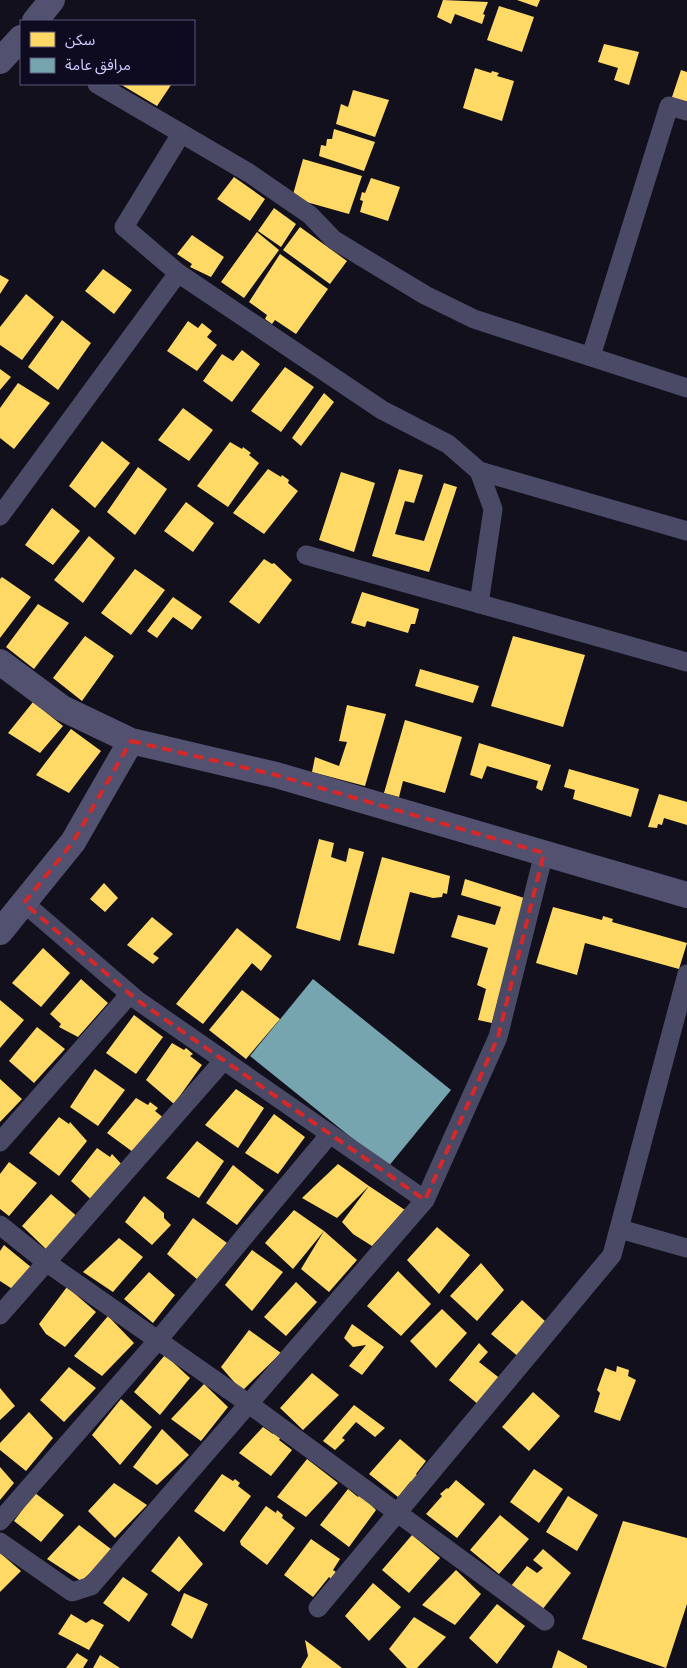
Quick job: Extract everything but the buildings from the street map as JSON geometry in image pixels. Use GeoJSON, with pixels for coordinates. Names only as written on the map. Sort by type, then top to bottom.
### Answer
{"type":"FeatureCollection","features":[{"type":"Feature","properties":{"kind":"street"},"geometry":{"type":"LineString","coordinates":[[36,20],[52,0]]}},
{"type":"Feature","properties":{"kind":"street"},"geometry":{"type":"LineString","coordinates":[[0,61],[20,38]]}},
{"type":"Feature","properties":{"kind":"street"},"geometry":{"type":"LineString","coordinates":[[99,85],[249,173],[310,215],[334,240],[425,295],[474,319],[687,388]]}},
{"type":"Feature","properties":{"kind":"street"},"geometry":{"type":"LineString","coordinates":[[591,356],[669,106],[687,111]]}},
{"type":"Feature","properties":{"kind":"street"},"geometry":{"type":"LineString","coordinates":[[182,134],[124,227],[178,273],[382,410],[448,444],[480,471],[687,531]]}},
{"type":"Feature","properties":{"kind":"street"},"geometry":{"type":"LineString","coordinates":[[0,516],[178,273]]}},
{"type":"Feature","properties":{"kind":"street"},"geometry":{"type":"LineString","coordinates":[[479,604],[493,509],[480,471]]}},
{"type":"Feature","properties":{"kind":"street"},"geometry":{"type":"LineString","coordinates":[[306,555],[687,662]]}},
{"type":"Feature","properties":{"kind":"street"},"geometry":{"type":"LineString","coordinates":[[0,662],[62,708],[131,741],[276,775],[687,894]]}},
{"type":"Feature","properties":{"kind":"street"},"geometry":{"type":"LineString","coordinates":[[0,932],[73,842],[131,741]]}},
{"type":"Feature","properties":{"kind":"street"},"geometry":{"type":"LineString","coordinates":[[0,1542],[72,1592],[91,1586],[425,1200],[498,1038],[544,853]]}},
{"type":"Feature","properties":{"kind":"street"},"geometry":{"type":"LineString","coordinates":[[24,903],[130,994],[425,1200]]}},
{"type":"Feature","properties":{"kind":"street"},"geometry":{"type":"LineString","coordinates":[[318,1608],[612,1255],[687,974]]}},
{"type":"Feature","properties":{"kind":"street"},"geometry":{"type":"LineString","coordinates":[[0,1142],[130,994]]}},
{"type":"Feature","properties":{"kind":"street"},"geometry":{"type":"LineString","coordinates":[[0,1315],[224,1060]]}},
{"type":"Feature","properties":{"kind":"street"},"geometry":{"type":"LineString","coordinates":[[0,1521],[158,1340],[330,1134]]}},
{"type":"Feature","properties":{"kind":"street"},"geometry":{"type":"LineString","coordinates":[[0,1225],[46,1262],[249,1404],[546,1621]]}},
{"type":"Feature","properties":{"kind":"street"},"geometry":{"type":"LineString","coordinates":[[620,1229],[687,1248]]}},
{"type":"Feature","properties":{"kind":"highlighted area"},"geometry":{"type":"Polygon","coordinates":[[[131,741],[276,775],[544,853],[498,1037],[425,1200],[137,1000],[24,903],[73,842],[131,741]]]}}]}
